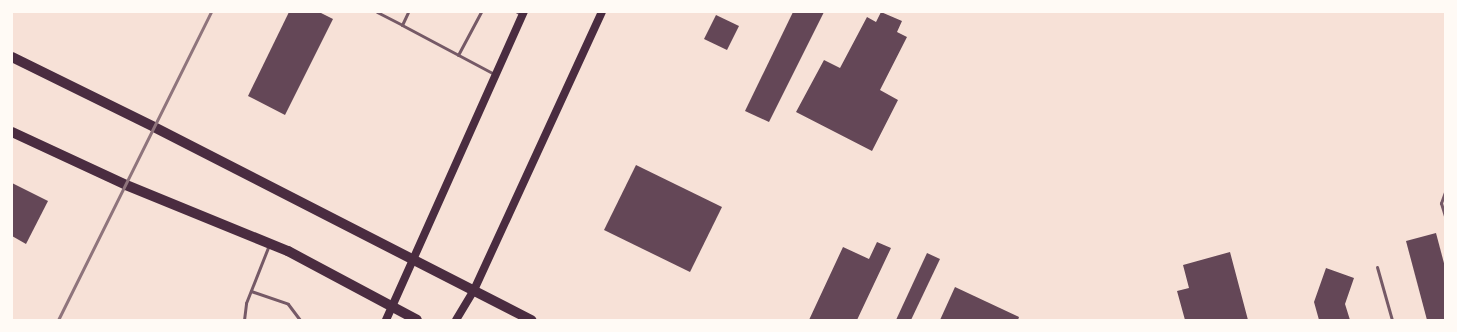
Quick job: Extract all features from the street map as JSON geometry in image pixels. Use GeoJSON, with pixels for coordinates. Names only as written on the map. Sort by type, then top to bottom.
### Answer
{"type":"FeatureCollection","features":[{"type":"Feature","properties":{"kind":"main road"},"geometry":{"type":"LineString","coordinates":[[456,320],[474,290],[602,12]]}},
{"type":"Feature","properties":{"kind":"main road"},"geometry":{"type":"LineString","coordinates":[[386,320],[496,75],[521,13]]}},
{"type":"Feature","properties":{"kind":"main road"},"geometry":{"type":"LineString","coordinates":[[12,57],[414,258],[530,320]]}},
{"type":"Feature","properties":{"kind":"main road"},"geometry":{"type":"LineString","coordinates":[[12,132],[126,185],[270,243],[417,320]]}},
{"type":"Feature","properties":{"kind":"lane"},"geometry":{"type":"LineString","coordinates":[[377,12],[496,75]]}},
{"type":"Feature","properties":{"kind":"lane"},"geometry":{"type":"LineString","coordinates":[[402,25],[408,12]]}},
{"type":"Feature","properties":{"kind":"lane"},"geometry":{"type":"LineString","coordinates":[[458,55],[481,12]]}},
{"type":"Feature","properties":{"kind":"lane"},"geometry":{"type":"LineString","coordinates":[[1445,192],[1441,203],[1445,216]]}},
{"type":"Feature","properties":{"kind":"lane"},"geometry":{"type":"LineString","coordinates":[[244,320],[246,303],[270,243]]}},
{"type":"Feature","properties":{"kind":"lane"},"geometry":{"type":"LineString","coordinates":[[1377,267],[1392,320]]}},
{"type":"Feature","properties":{"kind":"lane"},"geometry":{"type":"LineString","coordinates":[[251,291],[288,304],[300,320]]}},
{"type":"Feature","properties":{"kind":"building"},"geometry":{"type":"Polygon","coordinates":[[[289,12],[319,12],[333,19],[285,115],[248,96],[289,12]]]}},
{"type":"Feature","properties":{"kind":"building"},"geometry":{"type":"Polygon","coordinates":[[[793,12],[824,12],[769,122],[745,111],[793,12]]]}},
{"type":"Feature","properties":{"kind":"building"},"geometry":{"type":"Polygon","coordinates":[[[881,12],[902,21],[897,32],[907,37],[880,90],[898,100],[872,151],[796,112],[824,60],[840,68],[867,17],[876,22],[881,12]]]}},
{"type":"Feature","properties":{"kind":"building"},"geometry":{"type":"Polygon","coordinates":[[[716,15],[739,26],[727,50],[704,39],[716,15]]]}},
{"type":"Feature","properties":{"kind":"building"},"geometry":{"type":"Polygon","coordinates":[[[636,165],[722,207],[690,272],[604,230],[636,165]]]}},
{"type":"Feature","properties":{"kind":"building"},"geometry":{"type":"Polygon","coordinates":[[[12,183],[48,201],[26,244],[12,236],[12,183]]]}},
{"type":"Feature","properties":{"kind":"building"},"geometry":{"type":"Polygon","coordinates":[[[1436,233],[1445,267],[1445,320],[1427,320],[1406,241],[1436,233]]]}},
{"type":"Feature","properties":{"kind":"building"},"geometry":{"type":"Polygon","coordinates":[[[877,242],[891,248],[857,320],[809,320],[843,247],[869,259],[877,242]]]}},
{"type":"Feature","properties":{"kind":"building"},"geometry":{"type":"Polygon","coordinates":[[[1230,252],[1248,320],[1185,320],[1177,291],[1189,288],[1183,265],[1230,252]]]}},
{"type":"Feature","properties":{"kind":"building"},"geometry":{"type":"Polygon","coordinates":[[[927,253],[940,259],[911,320],[896,320],[927,253]]]}},
{"type":"Feature","properties":{"kind":"building"},"geometry":{"type":"Polygon","coordinates":[[[1326,268],[1354,278],[1345,304],[1350,320],[1319,320],[1314,302],[1326,268]]]}},
{"type":"Feature","properties":{"kind":"building"},"geometry":{"type":"Polygon","coordinates":[[[955,287],[1019,317],[1018,320],[940,320],[955,287]]]}},
{"type":"Feature","properties":{"kind":"railway"},"geometry":{"type":"LineString","coordinates":[[58,320],[211,12]]}}]}
